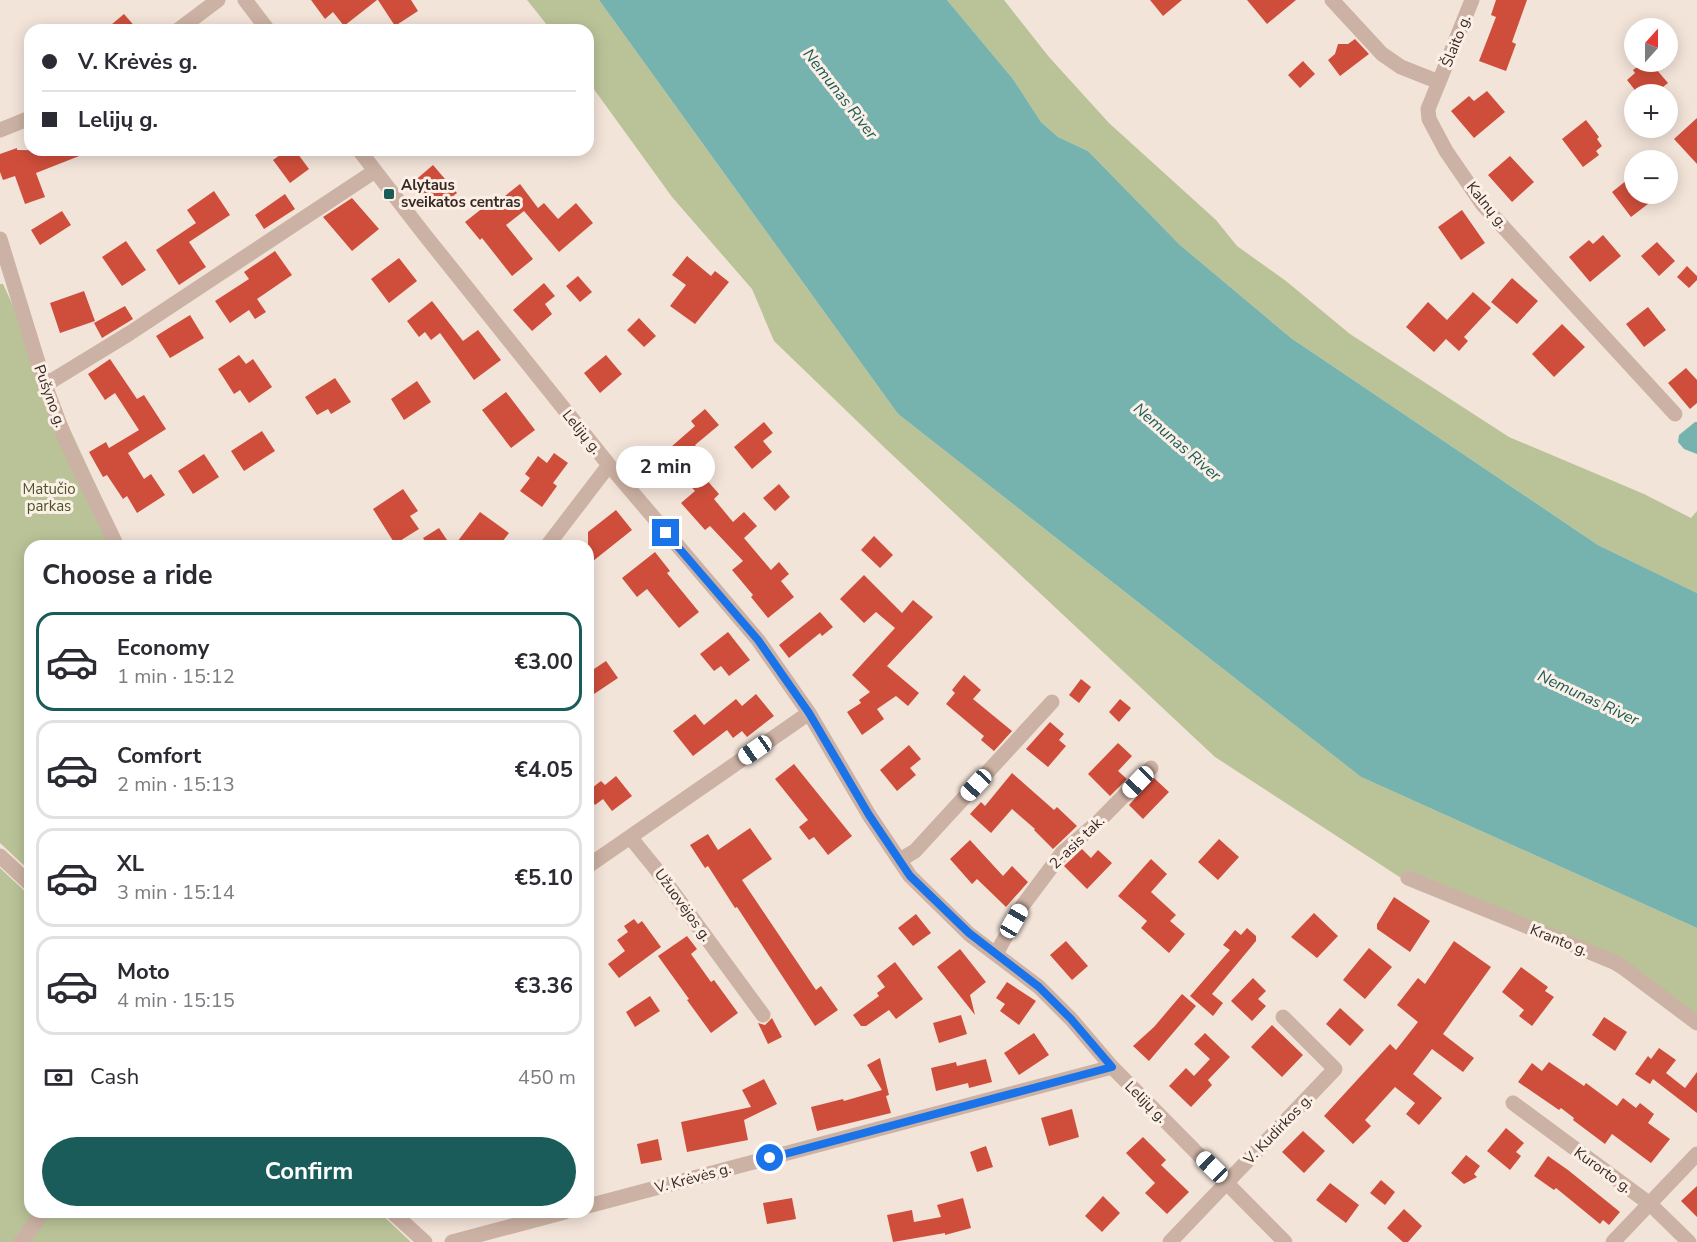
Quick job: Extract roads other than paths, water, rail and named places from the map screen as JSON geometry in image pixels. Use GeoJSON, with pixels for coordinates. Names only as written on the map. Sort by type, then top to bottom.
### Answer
{"type":"FeatureCollection","features":[{"type":"Feature","properties":{"kind":"street"},"geometry":{"type":"LineString","coordinates":[[186,24],[219,0]]}},
{"type":"Feature","properties":{"kind":"street"},"geometry":{"type":"LineString","coordinates":[[245,0],[263,24]]}},
{"type":"Feature","properties":{"kind":"street"},"geometry":{"type":"LineString","coordinates":[[1332,0],[1382,54],[1401,67],[1439,82]]}},
{"type":"Feature","properties":{"kind":"street","name":"Šlaito g."},"geometry":{"type":"LineString","coordinates":[[1439,82],[1472,0]]}},
{"type":"Feature","properties":{"kind":"street","name":"Kalnų g."},"geometry":{"type":"LineString","coordinates":[[1439,82],[1428,110],[1429,119],[1446,151],[1484,205],[1675,414]]}},
{"type":"Feature","properties":{"kind":"street"},"geometry":{"type":"LineString","coordinates":[[0,129],[24,120]]}},
{"type":"Feature","properties":{"kind":"street","name":"Lelijų g."},"geometry":{"type":"LineString","coordinates":[[364,156],[431,244],[609,465],[758,640],[809,713],[869,815],[910,876],[969,933],[1039,987],[1071,1019],[1112,1067],[1285,1242]]}},
{"type":"Feature","properties":{"kind":"street"},"geometry":{"type":"LineString","coordinates":[[45,384],[130,333],[375,171]]}},
{"type":"Feature","properties":{"kind":"street","name":"Pušyno g."},"geometry":{"type":"LineString","coordinates":[[0,239],[45,384],[66,441],[114,540]]}},
{"type":"Feature","properties":{"kind":"street"},"geometry":{"type":"LineString","coordinates":[[552,540],[609,465]]}},
{"type":"Feature","properties":{"kind":"street"},"geometry":{"type":"LineString","coordinates":[[900,860],[915,851],[1052,702]]}},
{"type":"Feature","properties":{"kind":"street"},"geometry":{"type":"LineString","coordinates":[[594,862],[809,713]]}},
{"type":"Feature","properties":{"kind":"street","name":"2-asis tak."},"geometry":{"type":"LineString","coordinates":[[996,954],[1023,905],[1062,853],[1098,822],[1151,768]]}},
{"type":"Feature","properties":{"kind":"street","name":"Užuovėjos g."},"geometry":{"type":"LineString","coordinates":[[630,837],[764,1015]]}},
{"type":"Feature","properties":{"kind":"street"},"geometry":{"type":"LineString","coordinates":[[0,856],[24,878]]}},
{"type":"Feature","properties":{"kind":"street","name":"Kranto g."},"geometry":{"type":"LineString","coordinates":[[1408,878],[1617,963],[1697,1023]]}},
{"type":"Feature","properties":{"kind":"street","name":"V. Kudirkos g."},"geometry":{"type":"LineString","coordinates":[[1170,1242],[1335,1069],[1283,1017]]}},
{"type":"Feature","properties":{"kind":"street","name":"V. Krėvės g."},"geometry":{"type":"LineString","coordinates":[[594,1204],[1112,1067]]}},
{"type":"Feature","properties":{"kind":"street","name":"Kurorto g."},"geometry":{"type":"LineString","coordinates":[[1512,1103],[1650,1204],[1689,1242]]}},
{"type":"Feature","properties":{"kind":"street"},"geometry":{"type":"LineString","coordinates":[[1613,1242],[1697,1154]]}},
{"type":"Feature","properties":{"kind":"street"},"geometry":{"type":"LineString","coordinates":[[21,1242],[39,1218]]}},
{"type":"Feature","properties":{"kind":"street"},"geometry":{"type":"LineString","coordinates":[[399,1218],[425,1242]]}},
{"type":"Feature","properties":{"kind":"street"},"geometry":{"type":"LineString","coordinates":[[452,1242],[542,1218]]}},
{"type":"Feature","properties":{"kind":"water","name":"Nemunas River"},"geometry":{"type":"Polygon","coordinates":[[[599,0],[947,0],[1013,79],[1041,122],[1058,137],[1088,151],[1180,245],[1291,338],[1598,545],[1697,593],[1697,928],[1361,777],[898,414],[599,0]]]}},
{"type":"Feature","properties":{"kind":"water"},"geometry":{"type":"Polygon","coordinates":[[[1697,422],[1697,454],[1684,449],[1678,442],[1679,435],[1697,422]]]}},
{"type":"Feature","properties":{"kind":"place","name":"Alytaus sveikatos centras"},"geometry":{"type":"Point","coordinates":[389,194]}},
{"type":"Feature","properties":{"kind":"park label","name":"Matučio parkas"},"geometry":{"type":"Point","coordinates":[49,498]}}]}
